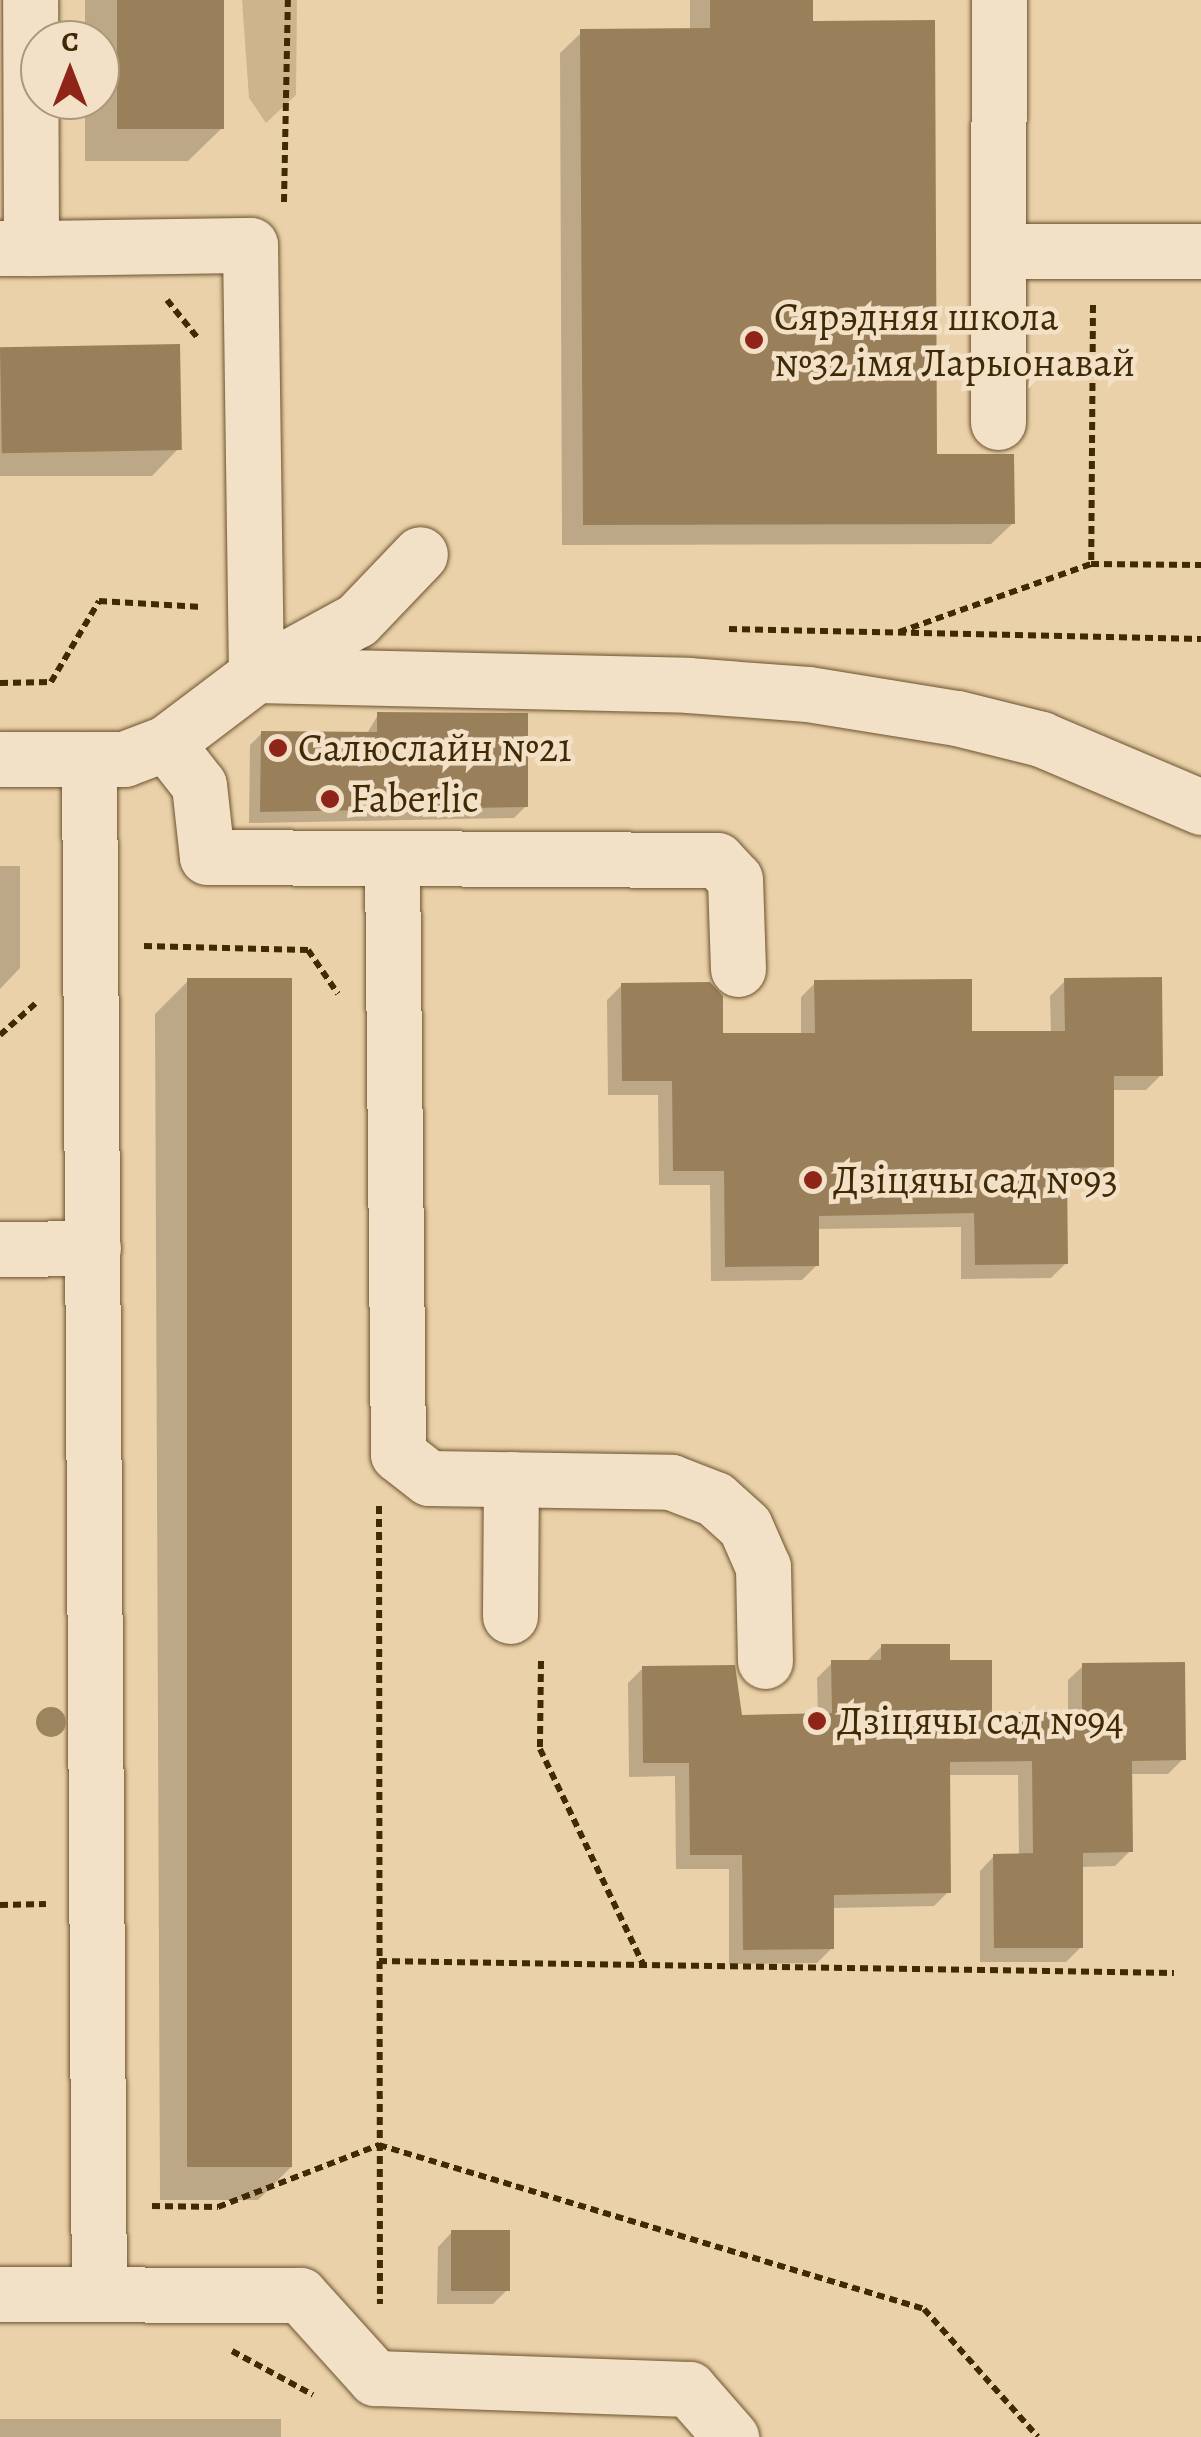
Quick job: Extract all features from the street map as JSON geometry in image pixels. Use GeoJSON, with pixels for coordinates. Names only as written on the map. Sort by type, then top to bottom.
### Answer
{"type":"FeatureCollection","features":[{"type":"Feature","properties":{"kind":"lane"},"geometry":{"type":"LineString","coordinates":[[30,0],[16,248],[250,245],[256,676]]}},
{"type":"Feature","properties":{"kind":"lane"},"geometry":{"type":"LineString","coordinates":[[998,422],[999,0]]}},
{"type":"Feature","properties":{"kind":"lane"},"geometry":{"type":"LineString","coordinates":[[998,251],[1201,251]]}},
{"type":"Feature","properties":{"kind":"lane"},"geometry":{"type":"LineString","coordinates":[[0,759],[124,759],[166,743],[256,676],[358,620],[420,554]]}},
{"type":"Feature","properties":{"kind":"lane"},"geometry":{"type":"LineString","coordinates":[[256,676],[808,694],[1040,739],[1201,807]]}},
{"type":"Feature","properties":{"kind":"lane"},"geometry":{"type":"LineString","coordinates":[[166,743],[199,786],[207,857],[717,860],[735,879],[738,970]]}},
{"type":"Feature","properties":{"kind":"lane"},"geometry":{"type":"LineString","coordinates":[[89,760],[100,2294]]}},
{"type":"Feature","properties":{"kind":"lane"},"geometry":{"type":"LineString","coordinates":[[392,861],[398,1454],[429,1478],[671,1482],[715,1499],[745,1526],[763,1567],[765,1661]]}},
{"type":"Feature","properties":{"kind":"lane"},"geometry":{"type":"LineString","coordinates":[[0,1249],[92,1248]]}},
{"type":"Feature","properties":{"kind":"lane"},"geometry":{"type":"LineString","coordinates":[[510,1616],[511,1479]]}},
{"type":"Feature","properties":{"kind":"lane"},"geometry":{"type":"LineString","coordinates":[[0,2294],[300,2295],[375,2378],[689,2389],[731,2437]]}},
{"type":"Feature","properties":{"kind":"path"},"geometry":{"type":"LineString","coordinates":[[250,245],[284,223],[288,0]]}},
{"type":"Feature","properties":{"kind":"path"},"geometry":{"type":"LineString","coordinates":[[1091,564],[1094,252]]}},
{"type":"Feature","properties":{"kind":"path"},"geometry":{"type":"LineString","coordinates":[[164,295],[210,352]]}},
{"type":"Feature","properties":{"kind":"path"},"geometry":{"type":"LineString","coordinates":[[896,633],[1091,564],[1201,565]]}},
{"type":"Feature","properties":{"kind":"path"},"geometry":{"type":"LineString","coordinates":[[0,682],[51,682],[100,602]]}},
{"type":"Feature","properties":{"kind":"path"},"geometry":{"type":"LineString","coordinates":[[131,946],[308,950],[341,998]]}},
{"type":"Feature","properties":{"kind":"path"},"geometry":{"type":"LineString","coordinates":[[377,1511],[380,2300]]}},
{"type":"Feature","properties":{"kind":"path"},"geometry":{"type":"LineString","coordinates":[[510,1616],[541,1618],[540,1749],[644,1966]]}},
{"type":"Feature","properties":{"kind":"path"},"geometry":{"type":"LineString","coordinates":[[0,1904],[12,1904]]}},
{"type":"Feature","properties":{"kind":"path"},"geometry":{"type":"LineString","coordinates":[[379,1962],[1174,1973]]}},
{"type":"Feature","properties":{"kind":"path"},"geometry":{"type":"LineString","coordinates":[[142,2206],[218,2207],[379,2146],[924,2309],[1038,2437]]}},
{"type":"Feature","properties":{"kind":"shaded area"},"geometry":{"type":"Polygon","coordinates":[[[242,0],[297,0],[296,95],[266,123],[249,98],[242,0]]]}},
{"type":"Feature","properties":{"kind":"building"},"geometry":{"type":"Polygon","coordinates":[[[117,0],[224,0],[224,129],[117,129],[117,0]]]}},
{"type":"Feature","properties":{"kind":"building"},"geometry":{"type":"Polygon","coordinates":[[[710,0],[813,0],[813,21],[935,20],[937,454],[1014,454],[1015,524],[583,525],[580,29],[710,28],[710,0]]]}},
{"type":"Feature","properties":{"kind":"building"},"geometry":{"type":"Polygon","coordinates":[[[180,344],[182,450],[2,453],[0,347],[180,344]]]}},
{"type":"Feature","properties":{"kind":"building"},"geometry":{"type":"Polygon","coordinates":[[[377,712],[528,713],[528,807],[260,812],[261,731],[377,732],[377,712]]]}},
{"type":"Feature","properties":{"kind":"building"},"geometry":{"type":"Polygon","coordinates":[[[1162,977],[1163,1076],[1114,1076],[1114,1167],[1067,1168],[1068,1264],[975,1265],[974,1213],[819,1216],[819,1266],[725,1267],[724,1171],[673,1171],[672,1081],[622,1081],[621,983],[710,982],[723,996],[723,1033],[815,1033],[814,980],[972,979],[972,1031],[1065,1031],[1064,978],[1162,977]]]}},
{"type":"Feature","properties":{"kind":"building"},"geometry":{"type":"Polygon","coordinates":[[[187,978],[292,978],[292,2167],[187,2167],[187,978]]]}},
{"type":"Feature","properties":{"kind":"building"},"geometry":{"type":"Polygon","coordinates":[[[881,1644],[950,1644],[950,1660],[992,1660],[992,1712],[1082,1712],[1082,1663],[1185,1662],[1186,1760],[1132,1761],[1133,1852],[1083,1853],[1083,1948],[994,1948],[993,1854],[1033,1853],[1032,1761],[950,1762],[951,1893],[834,1895],[834,1949],[743,1950],[742,1855],[690,1855],[689,1763],[643,1763],[642,1666],[735,1665],[742,1715],[832,1713],[831,1660],[881,1660],[881,1644]]]}},
{"type":"Feature","properties":{"kind":"building"},"geometry":{"type":"Polygon","coordinates":[[[451,2230],[510,2230],[510,2291],[451,2291],[451,2230]]]}},
{"type":"Feature","properties":{"kind":"place","name":"Сярэдняя школа №32 імя Ларыонавай"},"geometry":{"type":"Point","coordinates":[754,340]}},
{"type":"Feature","properties":{"kind":"place","name":"Салюслайн №21"},"geometry":{"type":"Point","coordinates":[278,748]}},
{"type":"Feature","properties":{"kind":"place","name":"Faberlic"},"geometry":{"type":"Point","coordinates":[330,799]}},
{"type":"Feature","properties":{"kind":"place","name":"Дзіцячы сад №93"},"geometry":{"type":"Point","coordinates":[813,1180]}},
{"type":"Feature","properties":{"kind":"place","name":"Дзіцячы сад №94"},"geometry":{"type":"Point","coordinates":[817,1721]}}]}
